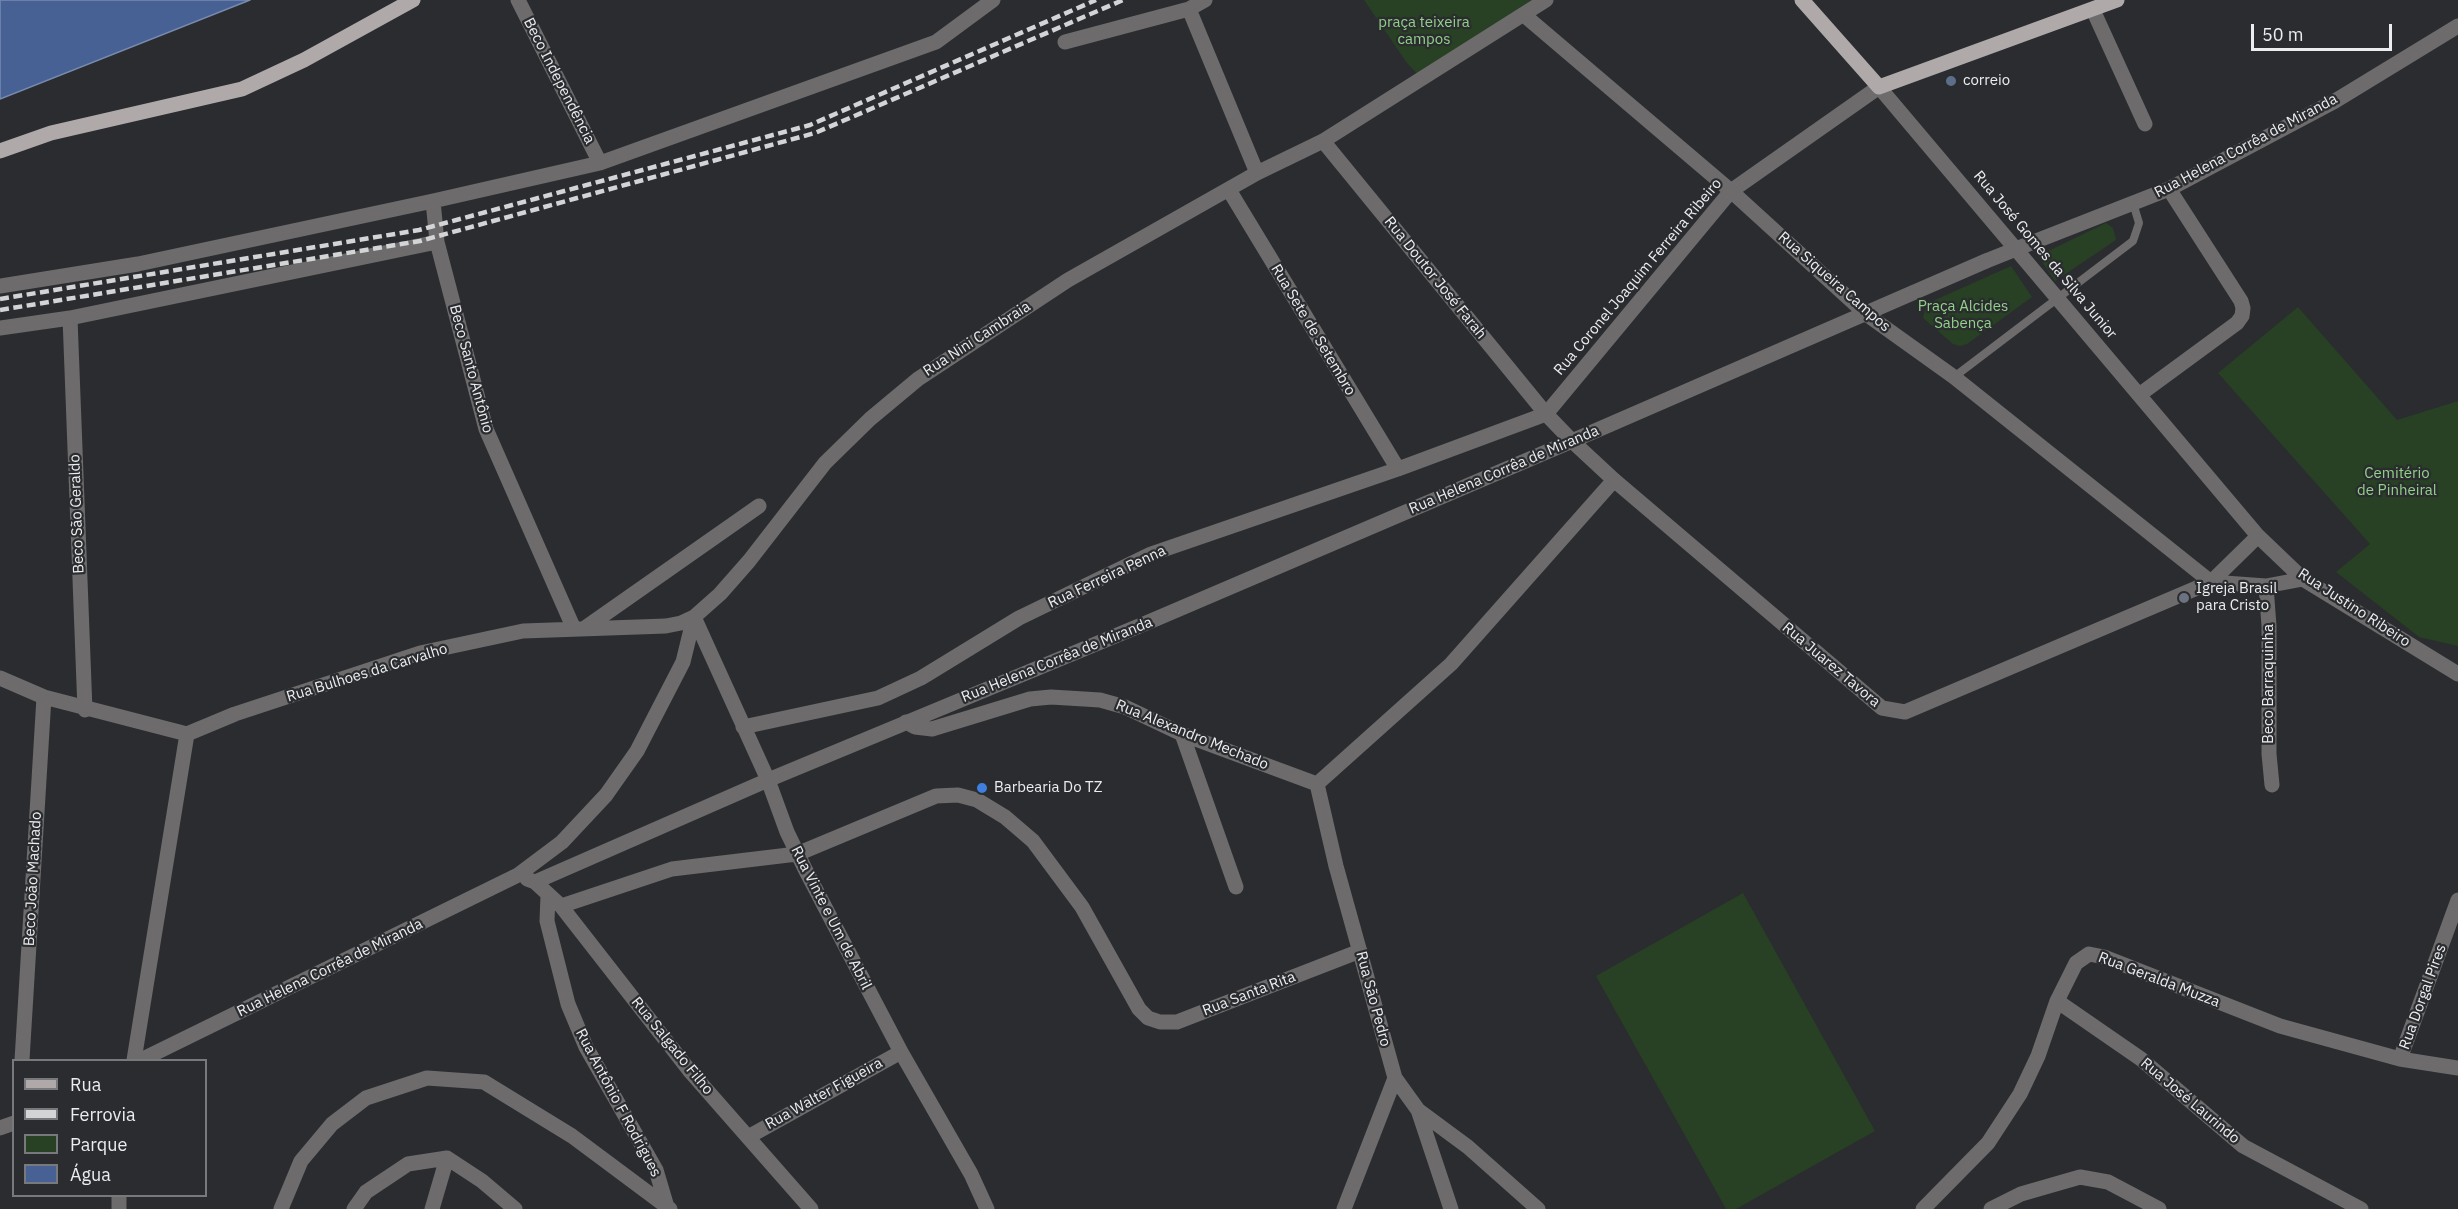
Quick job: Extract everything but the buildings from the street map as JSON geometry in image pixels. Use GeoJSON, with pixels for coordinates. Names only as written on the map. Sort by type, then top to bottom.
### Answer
{"type":"FeatureCollection","features":[{"type":"Feature","properties":{"kind":"main road"},"geometry":{"type":"LineString","coordinates":[[0,151],[51,133],[242,88],[304,60],[413,0]]}},
{"type":"Feature","properties":{"kind":"main road","name":"Rua José Gomes da Silva Junior"},"geometry":{"type":"LineString","coordinates":[[1802,0],[1879,87]]}},
{"type":"Feature","properties":{"kind":"main road","name":"Rua Coronel Joaquim Ferreira Ribeiro"},"geometry":{"type":"LineString","coordinates":[[1879,87],[2117,0]]}},
{"type":"Feature","properties":{"kind":"street","name":"Beco Independência"},"geometry":{"type":"LineString","coordinates":[[518,0],[600,163]]}},
{"type":"Feature","properties":{"kind":"street"},"geometry":{"type":"LineString","coordinates":[[0,286],[138,264],[600,163],[936,42],[993,0]]}},
{"type":"Feature","properties":{"kind":"street"},"geometry":{"type":"LineString","coordinates":[[1065,42],[1189,9],[1205,0]]}},
{"type":"Feature","properties":{"kind":"street","name":"Rua Nini Cambraia"},"geometry":{"type":"LineString","coordinates":[[694,617],[714,600],[749,561],[825,463],[870,419],[918,378],[1068,280],[1257,173],[1323,141],[1546,0]]}},
{"type":"Feature","properties":{"kind":"street"},"geometry":{"type":"LineString","coordinates":[[1189,9],[1257,173]]}},
{"type":"Feature","properties":{"kind":"street"},"geometry":{"type":"LineString","coordinates":[[2093,10],[2145,124]]}},
{"type":"Feature","properties":{"kind":"street","name":"Rua Siqueira Campos"},"geometry":{"type":"LineString","coordinates":[[1524,15],[1731,191],[1866,314],[1954,377],[2211,582]]}},
{"type":"Feature","properties":{"kind":"street","name":"Rua Helena Corrêa de Miranda"},"geometry":{"type":"LineString","coordinates":[[535,882],[768,780],[1144,624],[1572,441],[1986,261],[2169,189],[2334,100],[2458,26]]}},
{"type":"Feature","properties":{"kind":"street","name":"Rua Coronel Joaquim Ferreira Ribeiro"},"geometry":{"type":"LineString","coordinates":[[1546,414],[1731,191],[1879,87]]}},
{"type":"Feature","properties":{"kind":"street","name":"Rua José Gomes da Silva Junior"},"geometry":{"type":"LineString","coordinates":[[1879,87],[2258,536]]}},
{"type":"Feature","properties":{"kind":"street","name":"Rua Doutor José Farah"},"geometry":{"type":"LineString","coordinates":[[1323,141],[1546,414]]}},
{"type":"Feature","properties":{"kind":"street"},"geometry":{"type":"LineString","coordinates":[[2139,395],[2237,323],[2242,316],[2243,308],[2169,189]]}},
{"type":"Feature","properties":{"kind":"street","name":"Rua Sete de Setembro"},"geometry":{"type":"LineString","coordinates":[[1229,190],[1398,469]]}},
{"type":"Feature","properties":{"kind":"street","name":"Beco Santo Antônio"},"geometry":{"type":"LineString","coordinates":[[433,201],[437,242],[486,429],[579,629]]}},
{"type":"Feature","properties":{"kind":"street"},"geometry":{"type":"LineString","coordinates":[[0,328],[70,318],[437,242]]}},
{"type":"Feature","properties":{"kind":"street","name":"Beco São Geraldo"},"geometry":{"type":"LineString","coordinates":[[70,318],[85,710]]}},
{"type":"Feature","properties":{"kind":"street","name":"Rua Juarez Tavora"},"geometry":{"type":"LineString","coordinates":[[1546,414],[1614,480],[1882,708],[1905,712],[2211,582],[2258,536]]}},
{"type":"Feature","properties":{"kind":"street","name":"Rua Ferreira Penna"},"geometry":{"type":"LineString","coordinates":[[743,727],[878,698],[921,678],[1019,618],[1151,554],[1398,469],[1546,414]]}},
{"type":"Feature","properties":{"kind":"street"},"geometry":{"type":"LineString","coordinates":[[1317,784],[1451,664],[1614,480]]}},
{"type":"Feature","properties":{"kind":"street"},"geometry":{"type":"LineString","coordinates":[[579,629],[759,506]]}},
{"type":"Feature","properties":{"kind":"street","name":"Rua Justino Ribeiro"},"geometry":{"type":"LineString","coordinates":[[2258,536],[2303,579],[2436,661],[2458,664]]}},
{"type":"Feature","properties":{"kind":"street"},"geometry":{"type":"LineString","coordinates":[[2211,582],[2266,585],[2303,579]]}},
{"type":"Feature","properties":{"kind":"street","name":"Beco Barraquinha"},"geometry":{"type":"LineString","coordinates":[[2266,585],[2269,626],[2269,754],[2272,785]]}},
{"type":"Feature","properties":{"kind":"street","name":"Rua Helena Corrêa de Miranda"},"geometry":{"type":"LineString","coordinates":[[143,1059],[518,875],[562,842],[606,795],[637,751],[683,662],[694,617]]}},
{"type":"Feature","properties":{"kind":"street","name":"Rua Bulhoes da Carvalho"},"geometry":{"type":"LineString","coordinates":[[187,734],[235,714],[420,653],[523,631],[666,626],[694,617]]}},
{"type":"Feature","properties":{"kind":"street","name":"Rua Vinte e Um de Abril"},"geometry":{"type":"LineString","coordinates":[[694,617],[768,780],[797,854],[901,1052],[971,1174],[987,1209]]}},
{"type":"Feature","properties":{"kind":"street"},"geometry":{"type":"LineString","coordinates":[[2436,661],[2458,674]]}},
{"type":"Feature","properties":{"kind":"street"},"geometry":{"type":"LineString","coordinates":[[0,678],[44,697],[85,710],[187,734],[134,1059]]}},
{"type":"Feature","properties":{"kind":"street","name":"Beco João Machado"},"geometry":{"type":"LineString","coordinates":[[22,1059],[44,697]]}},
{"type":"Feature","properties":{"kind":"street","name":"Rua Alexandro Mechado"},"geometry":{"type":"LineString","coordinates":[[906,722],[915,727],[932,729],[1030,699],[1046,697],[1113,702],[1182,734],[1317,784]]}},
{"type":"Feature","properties":{"kind":"street"},"geometry":{"type":"LineString","coordinates":[[1182,734],[1236,886]]}},
{"type":"Feature","properties":{"kind":"street","name":"Rua São Pedro"},"geometry":{"type":"LineString","coordinates":[[1317,784],[1336,866],[1395,1078]]}},
{"type":"Feature","properties":{"kind":"street","name":"Rua Santa Rita"},"geometry":{"type":"LineString","coordinates":[[797,854],[936,796],[958,795],[977,800],[1033,841],[1082,907],[1139,1009],[1148,1018],[1161,1022],[1177,1022],[1360,951]]}},
{"type":"Feature","properties":{"kind":"street"},"geometry":{"type":"LineString","coordinates":[[561,906],[672,869],[797,854]]}},
{"type":"Feature","properties":{"kind":"street"},"geometry":{"type":"LineString","coordinates":[[518,875],[535,882]]}},
{"type":"Feature","properties":{"kind":"street","name":"Rua Salgado Filho"},"geometry":{"type":"LineString","coordinates":[[535,882],[561,906],[689,1070],[811,1209]]}},
{"type":"Feature","properties":{"kind":"street","name":"Rua Antônio F Rodrigues"},"geometry":{"type":"LineString","coordinates":[[548,894],[547,921],[568,1004],[586,1047],[656,1170],[669,1208]]}},
{"type":"Feature","properties":{"kind":"street","name":"Rua Dorgal Pires"},"geometry":{"type":"LineString","coordinates":[[2400,1059],[2458,900]]}},
{"type":"Feature","properties":{"kind":"street","name":"Rua Geralda Muzza"},"geometry":{"type":"LineString","coordinates":[[1923,1209],[1988,1143],[2020,1094],[2038,1056],[2057,1001],[2076,963],[2089,954],[2280,1026],[2400,1059],[2458,1068]]}},
{"type":"Feature","properties":{"kind":"street","name":"Rua José Laurindo"},"geometry":{"type":"LineString","coordinates":[[2057,1001],[2141,1059],[2243,1146],[2361,1209]]}},
{"type":"Feature","properties":{"kind":"street","name":"Rua Walter Figueira"},"geometry":{"type":"LineString","coordinates":[[748,1137],[901,1052]]}},
{"type":"Feature","properties":{"kind":"street"},"geometry":{"type":"LineString","coordinates":[[281,1209],[301,1161],[332,1124],[366,1098],[427,1078],[484,1082],[572,1136],[669,1208]]}},
{"type":"Feature","properties":{"kind":"street"},"geometry":{"type":"LineString","coordinates":[[1395,1078],[1419,1110],[1468,1147],[1538,1209]]}},
{"type":"Feature","properties":{"kind":"street"},"geometry":{"type":"LineString","coordinates":[[1344,1209],[1395,1078]]}},
{"type":"Feature","properties":{"kind":"street"},"geometry":{"type":"LineString","coordinates":[[1419,1110],[1451,1209]]}},
{"type":"Feature","properties":{"kind":"street"},"geometry":{"type":"LineString","coordinates":[[432,1209],[447,1158]]}},
{"type":"Feature","properties":{"kind":"street"},"geometry":{"type":"LineString","coordinates":[[354,1209],[366,1192],[408,1164],[447,1158],[482,1181],[515,1209]]}},
{"type":"Feature","properties":{"kind":"street"},"geometry":{"type":"LineString","coordinates":[[1990,1209],[2021,1194],[2080,1178],[2108,1182],[2159,1209]]}},
{"type":"Feature","properties":{"kind":"lane"},"geometry":{"type":"LineString","coordinates":[[1954,377],[2133,241],[2139,224],[2133,203]]}},
{"type":"Feature","properties":{"kind":"green space","name":"praça teixeira campos"},"geometry":{"type":"Polygon","coordinates":[[[1364,0],[1532,0],[1418,75],[1407,63],[1364,0]]]}},
{"type":"Feature","properties":{"kind":"green space"},"geometry":{"type":"Polygon","coordinates":[[[2106,223],[2113,228],[2116,240],[2055,281],[2038,256],[2106,223]]]}},
{"type":"Feature","properties":{"kind":"green space","name":"Praça Alcides Sabença"},"geometry":{"type":"Polygon","coordinates":[[[2011,266],[2032,297],[1967,344],[1960,346],[1953,344],[1923,318],[1926,304],[2011,266]]]}},
{"type":"Feature","properties":{"kind":"green space","name":"Cemitério de Pinheiral"},"geometry":{"type":"Polygon","coordinates":[[[2298,307],[2397,420],[2458,401],[2458,646],[2419,637],[2336,572],[2370,544],[2218,373],[2298,307]]]}},
{"type":"Feature","properties":{"kind":"green space"},"geometry":{"type":"Polygon","coordinates":[[[1743,893],[1875,1131],[1736,1209],[1726,1209],[1596,976],[1743,893]]]}},
{"type":"Feature","properties":{"kind":"water"},"geometry":{"type":"Polygon","coordinates":[[[0,0],[250,0],[0,99],[0,0]]]}},
{"type":"Feature","properties":{"kind":"railway"},"geometry":{"type":"LineString","coordinates":[[0,299],[419,230],[810,125],[1096,0]]}},
{"type":"Feature","properties":{"kind":"railway"},"geometry":{"type":"LineString","coordinates":[[0,310],[420,241],[815,133],[1123,0]]}},
{"type":"Feature","properties":{"kind":"place","name":"correio"},"geometry":{"type":"Point","coordinates":[1951,81]}},
{"type":"Feature","properties":{"kind":"place","name":"Igreja Brasil para Cristo"},"geometry":{"type":"Point","coordinates":[2184,598]}},
{"type":"Feature","properties":{"kind":"place","name":"Barbearia Do TZ"},"geometry":{"type":"Point","coordinates":[982,788]}}]}
